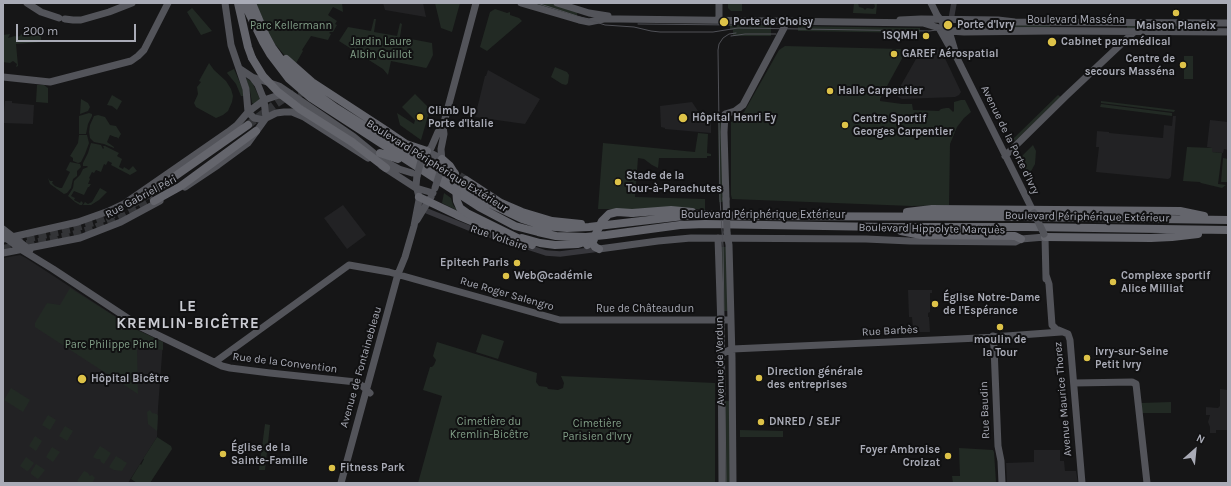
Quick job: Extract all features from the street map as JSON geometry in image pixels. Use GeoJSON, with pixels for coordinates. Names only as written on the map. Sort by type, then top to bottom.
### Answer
{"type":"FeatureCollection","features":[{"type":"Feature","properties":{"kind":"highway"},"geometry":{"type":"LineString","coordinates":[[240,3],[248,47],[252,58],[263,76],[291,103],[352,142],[386,168]]}},
{"type":"Feature","properties":{"kind":"highway","name":"Boulevard Périphérique Extérieur"},"geometry":{"type":"LineString","coordinates":[[240,3],[270,54],[289,79],[300,90],[479,207],[515,226],[538,232],[556,236],[576,237],[705,224],[1228,230]]}},
{"type":"Feature","properties":{"kind":"highway"},"geometry":{"type":"LineString","coordinates":[[252,3],[266,36],[278,57],[304,86],[486,202],[508,214],[532,223],[555,227],[589,227],[701,214]]}},
{"type":"Feature","properties":{"kind":"highway"},"geometry":{"type":"LineString","coordinates":[[272,47],[312,82],[406,144],[424,154]]}},
{"type":"Feature","properties":{"kind":"highway"},"geometry":{"type":"LineString","coordinates":[[249,126],[181,186],[152,198],[171,179],[249,126]]}},
{"type":"Feature","properties":{"kind":"highway"},"geometry":{"type":"LineString","coordinates":[[171,179],[170,176],[198,153]]}},
{"type":"Feature","properties":{"kind":"highway"},"geometry":{"type":"LineString","coordinates":[[380,153],[410,163]]}},
{"type":"Feature","properties":{"kind":"highway"},"geometry":{"type":"LineString","coordinates":[[442,159],[450,166],[454,174],[457,201],[460,208],[467,213],[532,245],[558,250],[581,248],[592,242],[602,220],[609,214],[617,212],[632,213],[681,210],[701,214],[740,216],[1014,217],[1225,220]]}},
{"type":"Feature","properties":{"kind":"highway"},"geometry":{"type":"LineString","coordinates":[[466,180],[501,203],[522,212],[552,221],[577,223],[589,227]]}},
{"type":"Feature","properties":{"kind":"highway"},"geometry":{"type":"LineString","coordinates":[[419,199],[430,197],[457,215],[482,226],[540,243],[555,245],[578,244],[606,235]]}},
{"type":"Feature","properties":{"kind":"highway"},"geometry":{"type":"LineString","coordinates":[[881,216],[932,209],[1180,211],[1225,220]]}},
{"type":"Feature","properties":{"kind":"highway"},"geometry":{"type":"LineString","coordinates":[[884,227],[921,235],[1015,236],[1021,238]]}},
{"type":"Feature","properties":{"kind":"highway"},"geometry":{"type":"LineString","coordinates":[[1045,236],[1158,238],[1228,230]]}},
{"type":"Feature","properties":{"kind":"highway"},"geometry":{"type":"LineString","coordinates":[[592,242],[595,247],[599,249]]}},
{"type":"Feature","properties":{"kind":"main road"},"geometry":{"type":"LineString","coordinates":[[28,3],[51,20],[81,20],[109,12],[132,3]]}},
{"type":"Feature","properties":{"kind":"main road"},"geometry":{"type":"LineString","coordinates":[[3,77],[50,82],[125,63],[138,56],[144,50],[168,3]]}},
{"type":"Feature","properties":{"kind":"main road"},"geometry":{"type":"LineString","coordinates":[[225,3],[231,45],[246,89],[248,112],[254,118],[265,119],[279,112],[289,112],[304,117],[430,197]]}},
{"type":"Feature","properties":{"kind":"main road"},"geometry":{"type":"LineString","coordinates":[[413,174],[419,168],[424,154],[433,146],[438,132],[443,126],[476,3]]}},
{"type":"Feature","properties":{"kind":"main road","name":"Boulevard Masséna"},"geometry":{"type":"LineString","coordinates":[[521,3],[584,21],[620,19],[719,19],[925,24],[952,21],[998,20],[1015,22],[1228,23]]}},
{"type":"Feature","properties":{"kind":"main road","name":"Boulevard Masséna"},"geometry":{"type":"LineString","coordinates":[[557,3],[600,15],[719,19]]}},
{"type":"Feature","properties":{"kind":"main road"},"geometry":{"type":"LineString","coordinates":[[719,3],[719,19]]}},
{"type":"Feature","properties":{"kind":"main road"},"geometry":{"type":"LineString","coordinates":[[931,3],[941,23]]}},
{"type":"Feature","properties":{"kind":"main road"},"geometry":{"type":"LineString","coordinates":[[41,12],[61,19]]}},
{"type":"Feature","properties":{"kind":"main road","name":"Boulevard Masséna"},"geometry":{"type":"LineString","coordinates":[[786,20],[911,19],[941,23]]}},
{"type":"Feature","properties":{"kind":"main road"},"geometry":{"type":"LineString","coordinates":[[724,236],[726,199],[724,132],[725,114],[735,111],[743,105],[784,28],[786,20]]}},
{"type":"Feature","properties":{"kind":"main road","name":"Avenue de la Porte d'Ivry"},"geometry":{"type":"LineString","coordinates":[[941,23],[949,31],[955,54]]}},
{"type":"Feature","properties":{"kind":"main road","name":"Avenue de la Porte d'Ivry"},"geometry":{"type":"LineString","coordinates":[[941,23],[948,44],[955,54],[1045,236]]}},
{"type":"Feature","properties":{"kind":"main road"},"geometry":{"type":"LineString","coordinates":[[1119,23],[1119,46]]}},
{"type":"Feature","properties":{"kind":"main road","name":"Boulevard Masséna"},"geometry":{"type":"LineString","coordinates":[[949,31],[1228,32]]}},
{"type":"Feature","properties":{"kind":"main road"},"geometry":{"type":"LineString","coordinates":[[1005,156],[1134,32]]}},
{"type":"Feature","properties":{"kind":"main road"},"geometry":{"type":"LineString","coordinates":[[239,69],[252,78],[258,85],[264,100],[265,119]]}},
{"type":"Feature","properties":{"kind":"main road"},"geometry":{"type":"LineString","coordinates":[[252,78],[279,86],[354,137],[381,159],[399,169],[413,174]]}},
{"type":"Feature","properties":{"kind":"main road"},"geometry":{"type":"LineString","coordinates":[[264,100],[279,95],[295,98]]}},
{"type":"Feature","properties":{"kind":"main road","name":"Rue Gabriel Péri"},"geometry":{"type":"LineString","coordinates":[[3,253],[25,250],[80,238],[121,222],[198,178],[248,144],[248,112],[264,100]]}},
{"type":"Feature","properties":{"kind":"main road","name":"Rue Gabriel Péri"},"geometry":{"type":"LineString","coordinates":[[6,238],[78,222],[110,211],[134,198],[228,132],[249,126],[265,119]]}},
{"type":"Feature","properties":{"kind":"main road","name":"Avenue de Fontainebleau"},"geometry":{"type":"LineString","coordinates":[[414,226],[430,197],[441,169],[441,149],[444,134],[443,126]]}},
{"type":"Feature","properties":{"kind":"main road"},"geometry":{"type":"LineString","coordinates":[[424,154],[442,159]]}},
{"type":"Feature","properties":{"kind":"main road"},"geometry":{"type":"LineString","coordinates":[[413,174],[419,199]]}},
{"type":"Feature","properties":{"kind":"main road","name":"Avenue de Fontainebleau"},"geometry":{"type":"LineString","coordinates":[[345,483],[400,275],[405,268],[405,257],[414,226],[419,199]]}},
{"type":"Feature","properties":{"kind":"main road","name":"Rue de la Convention"},"geometry":{"type":"LineString","coordinates":[[3,229],[6,238],[141,326],[215,362],[230,368],[356,382],[368,392]]}},
{"type":"Feature","properties":{"kind":"main road","name":"Boulevard Hippolyte Marquès"},"geometry":{"type":"LineString","coordinates":[[599,249],[658,240],[724,236],[1008,242],[1016,242],[1021,238],[1045,236]]}},
{"type":"Feature","properties":{"kind":"main road","name":"Avenue de Verdun"},"geometry":{"type":"LineString","coordinates":[[724,236],[732,349],[733,483]]}},
{"type":"Feature","properties":{"kind":"main road","name":"Avenue de Verdun"},"geometry":{"type":"LineString","coordinates":[[722,483],[721,321],[724,236]]}},
{"type":"Feature","properties":{"kind":"main road","name":"Avenue Maurice Thorez"},"geometry":{"type":"LineString","coordinates":[[1039,334],[1045,329],[1048,321],[1045,236]]}},
{"type":"Feature","properties":{"kind":"main road","name":"Rue Roger Salengro"},"geometry":{"type":"LineString","coordinates":[[215,362],[349,265],[400,275],[560,320]]}},
{"type":"Feature","properties":{"kind":"main road","name":"Avenue Maurice Thorez"},"geometry":{"type":"LineString","coordinates":[[1046,275],[1049,284],[1052,325],[1061,332],[1068,334],[1070,338],[1082,483]]}},
{"type":"Feature","properties":{"kind":"main road","name":"Rue de Châteaudun"},"geometry":{"type":"LineString","coordinates":[[560,320],[730,320]]}},
{"type":"Feature","properties":{"kind":"main road","name":"Rue Barbès"},"geometry":{"type":"LineString","coordinates":[[721,354],[732,349],[971,338],[1061,332]]}},
{"type":"Feature","properties":{"kind":"main road","name":"Rue Baudin"},"geometry":{"type":"LineString","coordinates":[[993,336],[998,446],[1002,483]]}},
{"type":"Feature","properties":{"kind":"main road"},"geometry":{"type":"LineString","coordinates":[[1074,383],[1132,382],[1136,384],[1145,483]]}},
{"type":"Feature","properties":{"kind":"main road","name":"Avenue de Fontainebleau"},"geometry":{"type":"LineString","coordinates":[[341,483],[368,392]]}},
{"type":"Feature","properties":{"kind":"street"},"geometry":{"type":"LineString","coordinates":[[949,31],[954,3]]}},
{"type":"Feature","properties":{"kind":"street","name":"Rue Voltaire"},"geometry":{"type":"LineString","coordinates":[[430,197],[431,212],[468,228],[546,253],[560,254],[599,249]]}},
{"type":"Feature","properties":{"kind":"shaded area"},"geometry":{"type":"Polygon","coordinates":[[[383,3],[423,3],[426,17],[385,10],[383,3]]]}},
{"type":"Feature","properties":{"kind":"shaded area"},"geometry":{"type":"Polygon","coordinates":[[[925,49],[937,49],[942,52],[961,92],[959,95],[955,97],[902,99],[898,97],[896,94],[920,52],[925,49]]]}},
{"type":"Feature","properties":{"kind":"shaded area"},"geometry":{"type":"Polygon","coordinates":[[[488,70],[540,99],[525,124],[475,117],[485,76],[488,70]]]}},
{"type":"Feature","properties":{"kind":"shaded area"},"geometry":{"type":"Polygon","coordinates":[[[5,101],[34,105],[33,124],[3,123],[5,101]]]}},
{"type":"Feature","properties":{"kind":"shaded area","name":"Hôpital Henri Ey"},"geometry":{"type":"Polygon","coordinates":[[[692,102],[700,114],[711,120],[711,133],[665,129],[661,127],[660,106],[692,102]]]}},
{"type":"Feature","properties":{"kind":"shaded area"},"geometry":{"type":"Polygon","coordinates":[[[1173,116],[1176,116],[1170,178],[1096,172],[1099,147],[1096,147],[1097,131],[1163,138],[1164,125],[1172,126],[1173,116]]]}},
{"type":"Feature","properties":{"kind":"shaded area"},"geometry":{"type":"Polygon","coordinates":[[[1210,120],[1228,122],[1228,150],[1224,149],[1223,153],[1212,152],[1212,148],[1207,147],[1210,120]]]}},
{"type":"Feature","properties":{"kind":"shaded area"},"geometry":{"type":"Polygon","coordinates":[[[343,205],[366,235],[347,249],[324,218],[343,205]]]}},
{"type":"Feature","properties":{"kind":"shaded area","name":"Hôpital Bicêtre"},"geometry":{"type":"Polygon","coordinates":[[[20,255],[133,328],[163,342],[157,437],[128,483],[3,483],[3,258],[20,255]]]}},
{"type":"Feature","properties":{"kind":"shaded area"},"geometry":{"type":"Polygon","coordinates":[[[908,290],[932,290],[932,293],[930,293],[930,312],[928,313],[930,332],[915,332],[912,317],[909,317],[908,290]]]}},
{"type":"Feature","properties":{"kind":"shaded area"},"geometry":{"type":"Polygon","coordinates":[[[1220,389],[1228,390],[1228,430],[1216,430],[1216,433],[1210,433],[1208,422],[1210,415],[1206,415],[1206,407],[1218,408],[1220,406],[1220,389]]]}},
{"type":"Feature","properties":{"kind":"shaded area"},"geometry":{"type":"Polygon","coordinates":[[[1034,450],[1060,450],[1060,461],[1064,461],[1065,471],[1076,471],[1078,483],[1007,483],[1006,463],[1034,462],[1034,450]]]}},
{"type":"Feature","properties":{"kind":"green space","name":"Parc Kellermann"},"geometry":{"type":"Polygon","coordinates":[[[256,3],[342,3],[343,12],[333,7],[328,15],[337,21],[335,24],[337,25],[333,32],[329,33],[331,34],[328,40],[311,36],[295,65],[275,44],[267,30],[256,3]]]}},
{"type":"Feature","properties":{"kind":"green space"},"geometry":{"type":"Polygon","coordinates":[[[435,3],[460,3],[452,32],[441,28],[435,3]]]}},
{"type":"Feature","properties":{"kind":"green space"},"geometry":{"type":"Polygon","coordinates":[[[528,3],[551,3],[578,12],[576,17],[528,3]]]}},
{"type":"Feature","properties":{"kind":"green space"},"geometry":{"type":"Polygon","coordinates":[[[728,3],[742,3],[742,11],[731,11],[728,8],[728,3]]]}},
{"type":"Feature","properties":{"kind":"green space"},"geometry":{"type":"Polygon","coordinates":[[[854,3],[858,3],[859,7],[865,10],[867,8],[873,9],[875,7],[874,3],[877,3],[876,14],[853,13],[854,3]]]}},
{"type":"Feature","properties":{"kind":"green space"},"geometry":{"type":"Polygon","coordinates":[[[192,8],[212,31],[201,35],[187,12],[192,8]]]}},
{"type":"Feature","properties":{"kind":"green space"},"geometry":{"type":"Polygon","coordinates":[[[495,9],[507,13],[510,12],[510,15],[519,18],[522,21],[487,51],[480,47],[490,12],[495,9]]]}},
{"type":"Feature","properties":{"kind":"green space","name":"Jardin Laure Albin Guillot"},"geometry":{"type":"Polygon","coordinates":[[[374,19],[376,19],[374,32],[397,36],[400,23],[402,24],[400,37],[432,43],[433,55],[427,67],[391,61],[388,75],[383,69],[339,41],[348,27],[371,31],[374,19]]]}},
{"type":"Feature","properties":{"kind":"green space"},"geometry":{"type":"Polygon","coordinates":[[[999,24],[1050,25],[1050,29],[999,28],[999,24]]]}},
{"type":"Feature","properties":{"kind":"green space"},"geometry":{"type":"Polygon","coordinates":[[[730,25],[771,25],[771,36],[733,36],[733,30],[730,30],[730,25]]]}},
{"type":"Feature","properties":{"kind":"green space"},"geometry":{"type":"Polygon","coordinates":[[[1127,25],[1214,25],[1214,30],[1127,30],[1127,25]]]}},
{"type":"Feature","properties":{"kind":"green space"},"geometry":{"type":"Polygon","coordinates":[[[798,26],[920,28],[920,33],[798,31],[798,26]]]}},
{"type":"Feature","properties":{"kind":"green space"},"geometry":{"type":"Polygon","coordinates":[[[10,34],[8,38],[15,36],[17,37],[21,34],[25,37],[34,35],[37,36],[39,34],[41,36],[41,42],[16,44],[18,66],[16,67],[17,64],[13,61],[10,63],[3,62],[3,35],[10,34]]]}},
{"type":"Feature","properties":{"kind":"green space","name":"Centre Sportif Georges Carpentier"},"geometry":{"type":"Polygon","coordinates":[[[785,46],[901,49],[905,53],[880,101],[912,104],[913,110],[939,111],[941,109],[949,108],[953,112],[954,102],[965,100],[971,112],[957,127],[950,144],[949,205],[912,206],[732,199],[731,122],[737,119],[744,112],[779,50],[785,46]]]}},
{"type":"Feature","properties":{"kind":"green space"},"geometry":{"type":"Polygon","coordinates":[[[1184,56],[1193,56],[1193,79],[1184,79],[1184,56]]]}},
{"type":"Feature","properties":{"kind":"green space"},"geometry":{"type":"Polygon","coordinates":[[[209,63],[226,81],[233,96],[228,111],[216,118],[196,107],[194,103],[198,94],[197,87],[201,82],[199,81],[209,63]]]}},
{"type":"Feature","properties":{"kind":"green space"},"geometry":{"type":"Polygon","coordinates":[[[555,67],[567,72],[569,75],[568,83],[566,85],[551,77],[555,67]]]}},
{"type":"Feature","properties":{"kind":"green space"},"geometry":{"type":"Polygon","coordinates":[[[234,69],[244,96],[241,96],[236,84],[227,73],[234,69]]]}},
{"type":"Feature","properties":{"kind":"green space"},"geometry":{"type":"Polygon","coordinates":[[[246,78],[252,82],[260,99],[254,104],[252,103],[246,78]]]}},
{"type":"Feature","properties":{"kind":"green space"},"geometry":{"type":"Polygon","coordinates":[[[37,85],[44,85],[48,88],[48,103],[36,102],[37,85]]]}},
{"type":"Feature","properties":{"kind":"green space","name":"Climb Up Porte d'Italie"},"geometry":{"type":"Polygon","coordinates":[[[415,94],[430,109],[421,140],[400,125],[397,113],[414,124],[415,120],[402,107],[415,94]]]}},
{"type":"Feature","properties":{"kind":"green space"},"geometry":{"type":"Polygon","coordinates":[[[112,95],[122,101],[117,110],[112,106],[107,105],[112,95]]]}},
{"type":"Feature","properties":{"kind":"green space"},"geometry":{"type":"Polygon","coordinates":[[[1058,95],[1061,97],[1015,141],[1013,139],[1058,95]]]}},
{"type":"Feature","properties":{"kind":"green space"},"geometry":{"type":"Polygon","coordinates":[[[81,99],[88,103],[90,107],[88,111],[80,114],[81,99]]]}},
{"type":"Feature","properties":{"kind":"green space"},"geometry":{"type":"Polygon","coordinates":[[[1101,101],[1175,110],[1174,112],[1101,103],[1101,101]]]}},
{"type":"Feature","properties":{"kind":"green space"},"geometry":{"type":"Polygon","coordinates":[[[1101,104],[1172,113],[1172,116],[1100,107],[1101,104]]]}},
{"type":"Feature","properties":{"kind":"green space"},"geometry":{"type":"Polygon","coordinates":[[[89,113],[92,114],[92,116],[88,124],[86,134],[79,134],[79,116],[89,113]]]}},
{"type":"Feature","properties":{"kind":"green space"},"geometry":{"type":"Polygon","coordinates":[[[98,115],[105,117],[110,125],[116,126],[121,134],[118,139],[110,135],[107,142],[114,148],[94,142],[90,138],[90,125],[94,116],[98,115]]]}},
{"type":"Feature","properties":{"kind":"green space"},"geometry":{"type":"Polygon","coordinates":[[[718,122],[722,122],[723,202],[719,202],[718,122]]]}},
{"type":"Feature","properties":{"kind":"green space","name":"Stade de la Tour-à-Parachutes"},"geometry":{"type":"Polygon","coordinates":[[[698,133],[708,134],[707,153],[711,154],[711,156],[707,156],[707,158],[659,158],[658,168],[644,159],[638,158],[635,197],[705,199],[705,210],[677,207],[598,209],[603,143],[695,152],[698,133]]]}},
{"type":"Feature","properties":{"kind":"green space"},"geometry":{"type":"Polygon","coordinates":[[[79,135],[87,135],[89,143],[81,162],[78,163],[73,161],[73,158],[70,156],[78,143],[79,135]]]}},
{"type":"Feature","properties":{"kind":"green space"},"geometry":{"type":"Polygon","coordinates":[[[91,143],[101,145],[103,149],[103,146],[105,146],[119,153],[117,156],[122,159],[119,167],[123,169],[124,167],[129,170],[133,166],[137,171],[130,175],[111,165],[112,163],[108,161],[106,165],[104,164],[101,172],[96,170],[94,173],[92,172],[88,184],[91,184],[84,195],[74,191],[71,196],[75,198],[74,200],[80,203],[81,201],[83,203],[80,205],[68,196],[73,188],[74,181],[83,169],[88,167],[83,166],[83,163],[91,143]]]}},
{"type":"Feature","properties":{"kind":"green space"},"geometry":{"type":"Polygon","coordinates":[[[1033,145],[1036,151],[1035,164],[1030,173],[1027,175],[1019,159],[1033,145]]]}},
{"type":"Feature","properties":{"kind":"green space"},"geometry":{"type":"Polygon","coordinates":[[[1187,147],[1212,148],[1212,152],[1222,153],[1218,184],[1226,185],[1222,188],[1200,182],[1183,181],[1187,147]]]}},
{"type":"Feature","properties":{"kind":"green space"},"geometry":{"type":"Polygon","coordinates":[[[1223,158],[1228,159],[1228,182],[1221,182],[1223,158]]]}},
{"type":"Feature","properties":{"kind":"green space"},"geometry":{"type":"Polygon","coordinates":[[[70,162],[80,164],[81,167],[77,171],[77,176],[73,179],[71,188],[64,194],[50,184],[48,178],[50,181],[53,181],[52,183],[55,186],[62,188],[70,172],[66,170],[70,162]]]}},
{"type":"Feature","properties":{"kind":"green space"},"geometry":{"type":"Polygon","coordinates":[[[100,188],[107,192],[91,205],[83,205],[85,202],[88,204],[92,202],[100,188]]]}},
{"type":"Feature","properties":{"kind":"green space"},"geometry":{"type":"Polygon","coordinates":[[[444,193],[451,198],[453,205],[458,211],[442,203],[444,193]]]}},
{"type":"Feature","properties":{"kind":"green space"},"geometry":{"type":"Polygon","coordinates":[[[720,247],[727,247],[728,311],[722,311],[720,247]]]}},
{"type":"Feature","properties":{"kind":"green space","name":"Parc Philippe Pinel"},"geometry":{"type":"Polygon","coordinates":[[[70,288],[133,328],[163,342],[163,350],[137,347],[138,394],[35,327],[35,323],[47,303],[60,305],[70,288]]]}},
{"type":"Feature","properties":{"kind":"green space"},"geometry":{"type":"Polygon","coordinates":[[[482,334],[504,341],[498,359],[476,352],[482,334]]]}},
{"type":"Feature","properties":{"kind":"green space"},"geometry":{"type":"Polygon","coordinates":[[[437,342],[537,373],[536,382],[539,386],[547,387],[548,389],[558,390],[563,388],[564,383],[561,376],[715,383],[715,483],[418,483],[442,396],[423,390],[430,367],[434,365],[436,360],[433,356],[437,342]]]}},
{"type":"Feature","properties":{"kind":"green space"},"geometry":{"type":"Polygon","coordinates":[[[11,388],[30,400],[23,412],[4,400],[11,388]]]}},
{"type":"Feature","properties":{"kind":"green space"},"geometry":{"type":"Polygon","coordinates":[[[722,401],[731,401],[731,483],[723,483],[722,401]]]}},
{"type":"Feature","properties":{"kind":"green space"},"geometry":{"type":"Polygon","coordinates":[[[1171,402],[1171,413],[1142,413],[1141,403],[1171,402]]]}},
{"type":"Feature","properties":{"kind":"green space"},"geometry":{"type":"Polygon","coordinates":[[[150,410],[158,416],[157,431],[148,424],[147,412],[150,410]]]}},
{"type":"Feature","properties":{"kind":"green space"},"geometry":{"type":"Polygon","coordinates":[[[48,415],[56,420],[50,430],[42,425],[48,415]]]}},
{"type":"Feature","properties":{"kind":"green space"},"geometry":{"type":"Polygon","coordinates":[[[265,424],[270,425],[265,470],[259,470],[265,424]]]}},
{"type":"Feature","properties":{"kind":"green space"},"geometry":{"type":"Polygon","coordinates":[[[65,426],[73,431],[67,441],[59,436],[65,426]]]}},
{"type":"Feature","properties":{"kind":"green space"},"geometry":{"type":"Polygon","coordinates":[[[740,430],[783,431],[783,437],[740,437],[740,430]]]}},
{"type":"Feature","properties":{"kind":"green space"},"geometry":{"type":"Polygon","coordinates":[[[35,436],[42,441],[36,451],[29,446],[35,436]]]}},
{"type":"Feature","properties":{"kind":"green space"},"geometry":{"type":"Polygon","coordinates":[[[157,437],[171,446],[172,449],[150,483],[137,483],[131,479],[157,437]]]}},
{"type":"Feature","properties":{"kind":"green space"},"geometry":{"type":"Polygon","coordinates":[[[100,446],[111,453],[104,464],[100,459],[93,457],[100,446]]]}},
{"type":"Feature","properties":{"kind":"green space"},"geometry":{"type":"Polygon","coordinates":[[[52,447],[60,452],[53,462],[46,457],[52,447]]]}},
{"type":"Feature","properties":{"kind":"green space"},"geometry":{"type":"Polygon","coordinates":[[[959,448],[993,450],[996,482],[953,483],[952,476],[960,476],[959,448]]]}},
{"type":"Feature","properties":{"kind":"green space"},"geometry":{"type":"Polygon","coordinates":[[[116,456],[127,463],[122,471],[114,470],[109,467],[116,456]]]}},
{"type":"Feature","properties":{"kind":"green space"},"geometry":{"type":"Polygon","coordinates":[[[26,457],[34,463],[27,471],[20,466],[26,457]]]}},
{"type":"Feature","properties":{"kind":"green space"},"geometry":{"type":"Polygon","coordinates":[[[36,464],[45,470],[38,479],[31,474],[36,464]]]}},
{"type":"Feature","properties":{"kind":"green space"},"geometry":{"type":"Polygon","coordinates":[[[84,471],[95,478],[92,483],[80,483],[77,481],[84,471]]]}},
{"type":"Feature","properties":{"kind":"tunnel"},"geometry":{"type":"LineString","coordinates":[[248,125],[288,96],[297,93],[310,92]]}},
{"type":"Feature","properties":{"kind":"tunnel"},"geometry":{"type":"LineString","coordinates":[[419,150],[466,180]]}},
{"type":"Feature","properties":{"kind":"tunnel"},"geometry":{"type":"LineString","coordinates":[[131,205],[149,194]]}},
{"type":"Feature","properties":{"kind":"tunnel"},"geometry":{"type":"LineString","coordinates":[[3,249],[72,235],[95,228],[153,199]]}},
{"type":"Feature","properties":{"kind":"tunnel"},"geometry":{"type":"LineString","coordinates":[[15,241],[71,229],[114,214]]}},
{"type":"Feature","properties":{"kind":"tram line"},"geometry":{"type":"LineString","coordinates":[[537,3],[605,25],[634,27],[660,32],[713,32],[738,28],[929,31],[961,27],[1228,29]]}},
{"type":"Feature","properties":{"kind":"tram line"},"geometry":{"type":"LineString","coordinates":[[638,24],[732,25]]}},
{"type":"Feature","properties":{"kind":"tram line"},"geometry":{"type":"LineString","coordinates":[[726,483],[723,246],[720,199],[718,50],[719,44],[723,38],[729,34],[736,33]]}},
{"type":"Feature","properties":{"kind":"tram line"},"geometry":{"type":"LineString","coordinates":[[731,36],[745,34],[776,34]]}},
{"type":"Feature","properties":{"kind":"place","name":"Maison Planeix"},"geometry":{"type":"Point","coordinates":[1176,13]}},
{"type":"Feature","properties":{"kind":"place","name":"Porte de Choisy"},"geometry":{"type":"Point","coordinates":[724,22]}},
{"type":"Feature","properties":{"kind":"place","name":"Porte d'Ivry"},"geometry":{"type":"Point","coordinates":[948,25]}},
{"type":"Feature","properties":{"kind":"place","name":"1SQMH"},"geometry":{"type":"Point","coordinates":[926,36]}},
{"type":"Feature","properties":{"kind":"place","name":"Cabinet paramédical"},"geometry":{"type":"Point","coordinates":[1052,42]}},
{"type":"Feature","properties":{"kind":"place","name":"GAREF Aérospatial"},"geometry":{"type":"Point","coordinates":[894,54]}},
{"type":"Feature","properties":{"kind":"place","name":"Centre de secours Masséna"},"geometry":{"type":"Point","coordinates":[1183,65]}},
{"type":"Feature","properties":{"kind":"place","name":"Halle Carpentier"},"geometry":{"type":"Point","coordinates":[830,91]}},
{"type":"Feature","properties":{"kind":"place","name":"Climb Up Porte d'Italie"},"geometry":{"type":"Point","coordinates":[420,117]}},
{"type":"Feature","properties":{"kind":"place","name":"Hôpital Henri Ey"},"geometry":{"type":"Point","coordinates":[683,118]}},
{"type":"Feature","properties":{"kind":"place","name":"Centre Sportif Georges Carpentier"},"geometry":{"type":"Point","coordinates":[845,125]}},
{"type":"Feature","properties":{"kind":"place","name":"Stade de la Tour-à-Parachutes"},"geometry":{"type":"Point","coordinates":[618,182]}},
{"type":"Feature","properties":{"kind":"place","name":"Epitech Paris"},"geometry":{"type":"Point","coordinates":[517,263]}},
{"type":"Feature","properties":{"kind":"place","name":"Web@cadémie"},"geometry":{"type":"Point","coordinates":[506,276]}},
{"type":"Feature","properties":{"kind":"place","name":"Complexe sportif Alice Milliat"},"geometry":{"type":"Point","coordinates":[1113,282]}},
{"type":"Feature","properties":{"kind":"place","name":"Église Notre-Dame de l'Espérance"},"geometry":{"type":"Point","coordinates":[935,304]}},
{"type":"Feature","properties":{"kind":"place","name":"moulin de la Tour"},"geometry":{"type":"Point","coordinates":[1000,327]}},
{"type":"Feature","properties":{"kind":"place","name":"Ivry-sur-Seine Petit Ivry"},"geometry":{"type":"Point","coordinates":[1087,358]}},
{"type":"Feature","properties":{"kind":"place","name":"Direction générale des entreprises"},"geometry":{"type":"Point","coordinates":[759,378]}},
{"type":"Feature","properties":{"kind":"place","name":"Hôpital Bicêtre"},"geometry":{"type":"Point","coordinates":[82,379]}},
{"type":"Feature","properties":{"kind":"place","name":"DNRED / SEJF"},"geometry":{"type":"Point","coordinates":[761,422]}},
{"type":"Feature","properties":{"kind":"place","name":"Église de la Sainte-Famille"},"geometry":{"type":"Point","coordinates":[223,454]}},
{"type":"Feature","properties":{"kind":"place","name":"Foyer Ambroise Croizat"},"geometry":{"type":"Point","coordinates":[948,456]}},
{"type":"Feature","properties":{"kind":"place","name":"Fitness Park"},"geometry":{"type":"Point","coordinates":[332,468]}},
{"type":"Feature","properties":{"kind":"district","name":"LE KREMLIN-BICÊTRE"},"geometry":{"type":"Point","coordinates":[188,316]}},
{"type":"Feature","properties":{"kind":"park label","name":"Cimetière du Kremlin-Bicêtre"},"geometry":{"type":"Point","coordinates":[489,428]}},
{"type":"Feature","properties":{"kind":"park label","name":"Cimetière Parisien d'Ivry"},"geometry":{"type":"Point","coordinates":[597,430]}}]}
